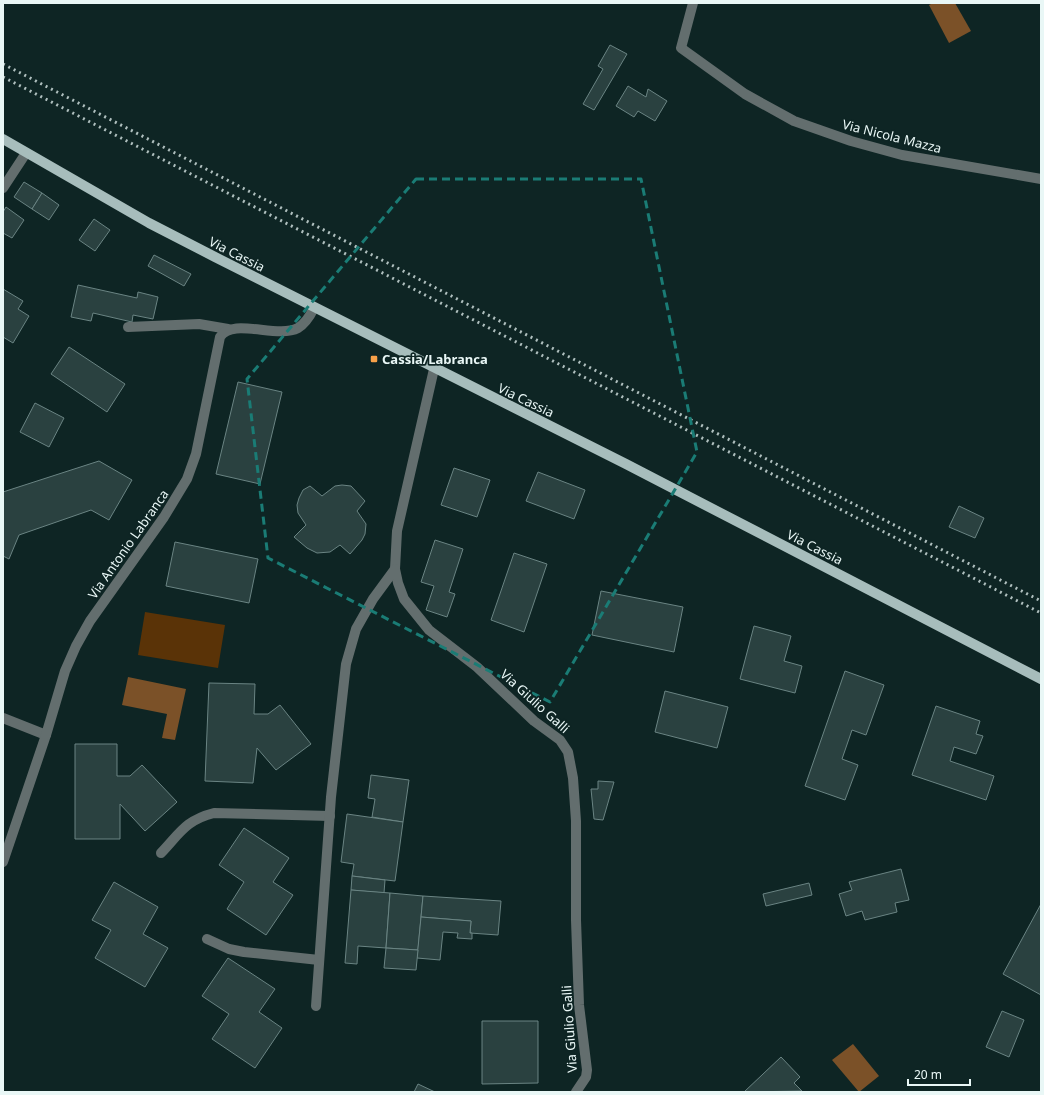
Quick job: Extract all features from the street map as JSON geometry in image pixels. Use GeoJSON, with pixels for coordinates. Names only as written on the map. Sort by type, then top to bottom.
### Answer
{"type":"FeatureCollection","features":[{"type":"Feature","properties":{"kind":"main road","name":"Via Cassia"},"geometry":{"type":"LineString","coordinates":[[3,139],[149,223],[434,369],[626,464],[1041,679]]}},
{"type":"Feature","properties":{"kind":"street","name":"Via Nicola Mazza"},"geometry":{"type":"LineString","coordinates":[[693,3],[681,48],[745,94],[794,122],[851,141],[902,154],[1041,180]]}},
{"type":"Feature","properties":{"kind":"street"},"geometry":{"type":"LineString","coordinates":[[3,188],[26,153]]}},
{"type":"Feature","properties":{"kind":"street"},"geometry":{"type":"LineString","coordinates":[[128,327],[199,324],[228,329],[239,328],[278,332],[290,331],[305,322],[314,308]]}},
{"type":"Feature","properties":{"kind":"street","name":"Via Antonio Labranca"},"geometry":{"type":"LineString","coordinates":[[3,862],[46,735],[65,671],[76,646],[90,621],[164,517],[187,479],[196,454],[220,337],[228,329]]}},
{"type":"Feature","properties":{"kind":"street","name":"Via Giulio Galli"},"geometry":{"type":"LineString","coordinates":[[434,369],[398,531],[395,569],[404,600],[430,630],[477,667],[534,721],[560,740],[568,752],[576,821],[576,920],[579,1005],[587,1070],[581,1090]]}},
{"type":"Feature","properties":{"kind":"street"},"geometry":{"type":"LineString","coordinates":[[316,1006],[330,816],[346,664],[356,629],[373,599],[395,569]]}},
{"type":"Feature","properties":{"kind":"street"},"geometry":{"type":"LineString","coordinates":[[3,718],[46,735]]}},
{"type":"Feature","properties":{"kind":"street"},"geometry":{"type":"LineString","coordinates":[[161,853],[188,823],[199,817],[214,813],[330,816]]}},
{"type":"Feature","properties":{"kind":"street"},"geometry":{"type":"LineString","coordinates":[[207,939],[229,949],[244,952],[319,960]]}},
{"type":"Feature","properties":{"kind":"highlighted area"},"geometry":{"type":"Polygon","coordinates":[[[416,179],[641,179],[697,452],[550,702],[268,558],[247,379],[416,179]]]}},
{"type":"Feature","properties":{"kind":"shaded area"},"geometry":{"type":"Polygon","coordinates":[[[933,3],[955,3],[971,31],[949,43],[929,5],[933,3]]]}},
{"type":"Feature","properties":{"kind":"shaded area"},"geometry":{"type":"Polygon","coordinates":[[[145,612],[225,625],[218,668],[138,655],[145,612]]]}},
{"type":"Feature","properties":{"kind":"shaded area"},"geometry":{"type":"Polygon","coordinates":[[[128,677],[186,689],[175,740],[162,738],[167,714],[122,705],[128,677]]]}},
{"type":"Feature","properties":{"kind":"shaded area"},"geometry":{"type":"Polygon","coordinates":[[[853,1044],[879,1076],[859,1092],[832,1060],[853,1044]]]}},
{"type":"Feature","properties":{"kind":"building"},"geometry":{"type":"Polygon","coordinates":[[[610,45],[627,54],[594,110],[583,104],[603,69],[598,66],[610,45]]]}},
{"type":"Feature","properties":{"kind":"building"},"geometry":{"type":"Polygon","coordinates":[[[628,86],[646,97],[648,89],[667,101],[655,121],[638,111],[634,117],[616,106],[628,86]]]}},
{"type":"Feature","properties":{"kind":"building"},"geometry":{"type":"Polygon","coordinates":[[[24,182],[42,193],[32,209],[14,197],[24,182]]]}},
{"type":"Feature","properties":{"kind":"building"},"geometry":{"type":"Polygon","coordinates":[[[42,193],[59,205],[49,220],[32,209],[42,193]]]}},
{"type":"Feature","properties":{"kind":"building"},"geometry":{"type":"Polygon","coordinates":[[[6,207],[24,220],[12,238],[3,233],[3,212],[6,207]]]}},
{"type":"Feature","properties":{"kind":"building"},"geometry":{"type":"Polygon","coordinates":[[[94,219],[110,230],[95,251],[79,240],[94,219]]]}},
{"type":"Feature","properties":{"kind":"building"},"geometry":{"type":"Polygon","coordinates":[[[154,255],[191,274],[184,286],[148,266],[154,255]]]}},
{"type":"Feature","properties":{"kind":"building"},"geometry":{"type":"Polygon","coordinates":[[[78,285],[137,298],[138,292],[158,297],[153,319],[133,315],[132,322],[93,313],[91,321],[71,317],[78,285]]]}},
{"type":"Feature","properties":{"kind":"building"},"geometry":{"type":"Polygon","coordinates":[[[3,289],[23,301],[18,309],[29,316],[13,343],[3,337],[3,289]]]}},
{"type":"Feature","properties":{"kind":"building"},"geometry":{"type":"Polygon","coordinates":[[[69,347],[125,384],[107,412],[51,374],[69,347]]]}},
{"type":"Feature","properties":{"kind":"building"},"geometry":{"type":"Polygon","coordinates":[[[238,382],[282,392],[260,484],[216,474],[238,382]]]}},
{"type":"Feature","properties":{"kind":"building"},"geometry":{"type":"Polygon","coordinates":[[[35,403],[64,418],[49,447],[20,432],[35,403]]]}},
{"type":"Feature","properties":{"kind":"building"},"geometry":{"type":"Polygon","coordinates":[[[99,461],[132,480],[109,520],[91,510],[19,535],[9,559],[3,556],[3,492],[99,461]]]}},
{"type":"Feature","properties":{"kind":"building"},"geometry":{"type":"Polygon","coordinates":[[[454,468],[490,480],[477,517],[441,505],[454,468]]]}},
{"type":"Feature","properties":{"kind":"building"},"geometry":{"type":"Polygon","coordinates":[[[538,472],[585,490],[574,519],[526,501],[538,472]]]}},
{"type":"Feature","properties":{"kind":"building"},"geometry":{"type":"Polygon","coordinates":[[[310,486],[322,496],[335,486],[351,486],[365,501],[357,511],[366,524],[365,534],[350,554],[340,545],[330,552],[317,553],[307,548],[294,537],[306,525],[298,513],[297,505],[299,498],[303,490],[310,486]]]}},
{"type":"Feature","properties":{"kind":"building"},"geometry":{"type":"Polygon","coordinates":[[[959,506],[984,518],[975,538],[949,527],[959,506]]]}},
{"type":"Feature","properties":{"kind":"building"},"geometry":{"type":"Polygon","coordinates":[[[435,540],[463,549],[449,592],[455,594],[447,617],[426,610],[434,586],[421,582],[435,540]]]}},
{"type":"Feature","properties":{"kind":"building"},"geometry":{"type":"Polygon","coordinates":[[[175,542],[258,559],[249,603],[166,586],[175,542]]]}},
{"type":"Feature","properties":{"kind":"building"},"geometry":{"type":"Polygon","coordinates":[[[514,553],[547,564],[524,632],[491,620],[514,553]]]}},
{"type":"Feature","properties":{"kind":"building"},"geometry":{"type":"Polygon","coordinates":[[[601,591],[683,607],[674,652],[592,635],[601,591]]]}},
{"type":"Feature","properties":{"kind":"building"},"geometry":{"type":"Polygon","coordinates":[[[754,626],[791,636],[784,661],[802,666],[795,693],[740,679],[754,626]]]}},
{"type":"Feature","properties":{"kind":"building"},"geometry":{"type":"Polygon","coordinates":[[[845,671],[884,685],[866,735],[852,730],[842,759],[858,765],[845,800],[805,786],[845,671]]]}},
{"type":"Feature","properties":{"kind":"building"},"geometry":{"type":"Polygon","coordinates":[[[209,683],[255,684],[254,714],[268,714],[280,705],[311,744],[276,770],[257,748],[253,783],[205,781],[209,683]]]}},
{"type":"Feature","properties":{"kind":"building"},"geometry":{"type":"Polygon","coordinates":[[[665,691],[728,707],[717,748],[655,732],[665,691]]]}},
{"type":"Feature","properties":{"kind":"building"},"geometry":{"type":"Polygon","coordinates":[[[936,706],[980,721],[976,734],[983,736],[976,754],[954,747],[950,761],[994,776],[986,800],[912,775],[936,706]]]}},
{"type":"Feature","properties":{"kind":"building"},"geometry":{"type":"Polygon","coordinates":[[[75,744],[117,744],[117,776],[130,776],[142,765],[177,802],[145,831],[120,804],[120,839],[75,839],[75,744]]]}},
{"type":"Feature","properties":{"kind":"building"},"geometry":{"type":"Polygon","coordinates":[[[371,775],[409,780],[403,822],[372,817],[375,799],[368,798],[371,775]]]}},
{"type":"Feature","properties":{"kind":"building"},"geometry":{"type":"Polygon","coordinates":[[[598,781],[614,782],[603,820],[594,819],[591,789],[598,789],[598,781]]]}},
{"type":"Feature","properties":{"kind":"building"},"geometry":{"type":"Polygon","coordinates":[[[347,814],[403,822],[395,881],[352,876],[354,864],[341,862],[347,814]]]}},
{"type":"Feature","properties":{"kind":"building"},"geometry":{"type":"Polygon","coordinates":[[[244,828],[289,858],[273,882],[293,895],[266,935],[227,909],[244,882],[219,865],[244,828]]]}},
{"type":"Feature","properties":{"kind":"building"},"geometry":{"type":"Polygon","coordinates":[[[901,869],[909,900],[895,903],[897,912],[865,920],[862,911],[846,916],[839,894],[852,890],[849,882],[901,869]]]}},
{"type":"Feature","properties":{"kind":"building"},"geometry":{"type":"Polygon","coordinates":[[[352,876],[385,880],[384,893],[351,890],[352,876]]]}},
{"type":"Feature","properties":{"kind":"building"},"geometry":{"type":"Polygon","coordinates":[[[114,882],[158,907],[143,934],[168,948],[145,987],[95,958],[111,930],[92,920],[114,882]]]}},
{"type":"Feature","properties":{"kind":"building"},"geometry":{"type":"Polygon","coordinates":[[[809,883],[812,895],[766,906],[763,894],[809,883]]]}},
{"type":"Feature","properties":{"kind":"building"},"geometry":{"type":"Polygon","coordinates":[[[351,890],[390,893],[386,948],[358,946],[357,964],[345,963],[351,890]]]}},
{"type":"Feature","properties":{"kind":"building"},"geometry":{"type":"Polygon","coordinates":[[[390,893],[423,896],[418,950],[386,948],[390,893]]]}},
{"type":"Feature","properties":{"kind":"building"},"geometry":{"type":"Polygon","coordinates":[[[423,896],[501,901],[498,935],[470,933],[471,921],[421,917],[423,896]]]}},
{"type":"Feature","properties":{"kind":"building"},"geometry":{"type":"Polygon","coordinates":[[[1041,904],[1041,995],[1003,974],[1041,904]]]}},
{"type":"Feature","properties":{"kind":"building"},"geometry":{"type":"Polygon","coordinates":[[[421,917],[471,921],[470,933],[472,933],[472,939],[457,938],[458,933],[443,932],[440,960],[417,958],[421,917]]]}},
{"type":"Feature","properties":{"kind":"building"},"geometry":{"type":"Polygon","coordinates":[[[386,948],[418,950],[416,970],[384,968],[386,948]]]}},
{"type":"Feature","properties":{"kind":"building"},"geometry":{"type":"Polygon","coordinates":[[[228,958],[275,989],[259,1012],[282,1028],[255,1068],[212,1039],[229,1014],[202,996],[228,958]]]}},
{"type":"Feature","properties":{"kind":"building"},"geometry":{"type":"Polygon","coordinates":[[[1002,1011],[1024,1020],[1009,1057],[986,1047],[1002,1011]]]}},
{"type":"Feature","properties":{"kind":"building"},"geometry":{"type":"Polygon","coordinates":[[[482,1021],[538,1021],[538,1083],[482,1084],[482,1021]]]}},
{"type":"Feature","properties":{"kind":"building"},"geometry":{"type":"Polygon","coordinates":[[[781,1057],[800,1077],[794,1083],[802,1091],[744,1092],[781,1057]]]}},
{"type":"Feature","properties":{"kind":"building"},"geometry":{"type":"Polygon","coordinates":[[[418,1084],[435,1092],[414,1092],[418,1084]]]}},
{"type":"Feature","properties":{"kind":"railway"},"geometry":{"type":"LineString","coordinates":[[3,64],[1041,601]]}},
{"type":"Feature","properties":{"kind":"railway"},"geometry":{"type":"LineString","coordinates":[[3,77],[1041,613]]}},
{"type":"Feature","properties":{"kind":"place","name":"Cassia/Labranca"},"geometry":{"type":"Point","coordinates":[374,359]}}]}
